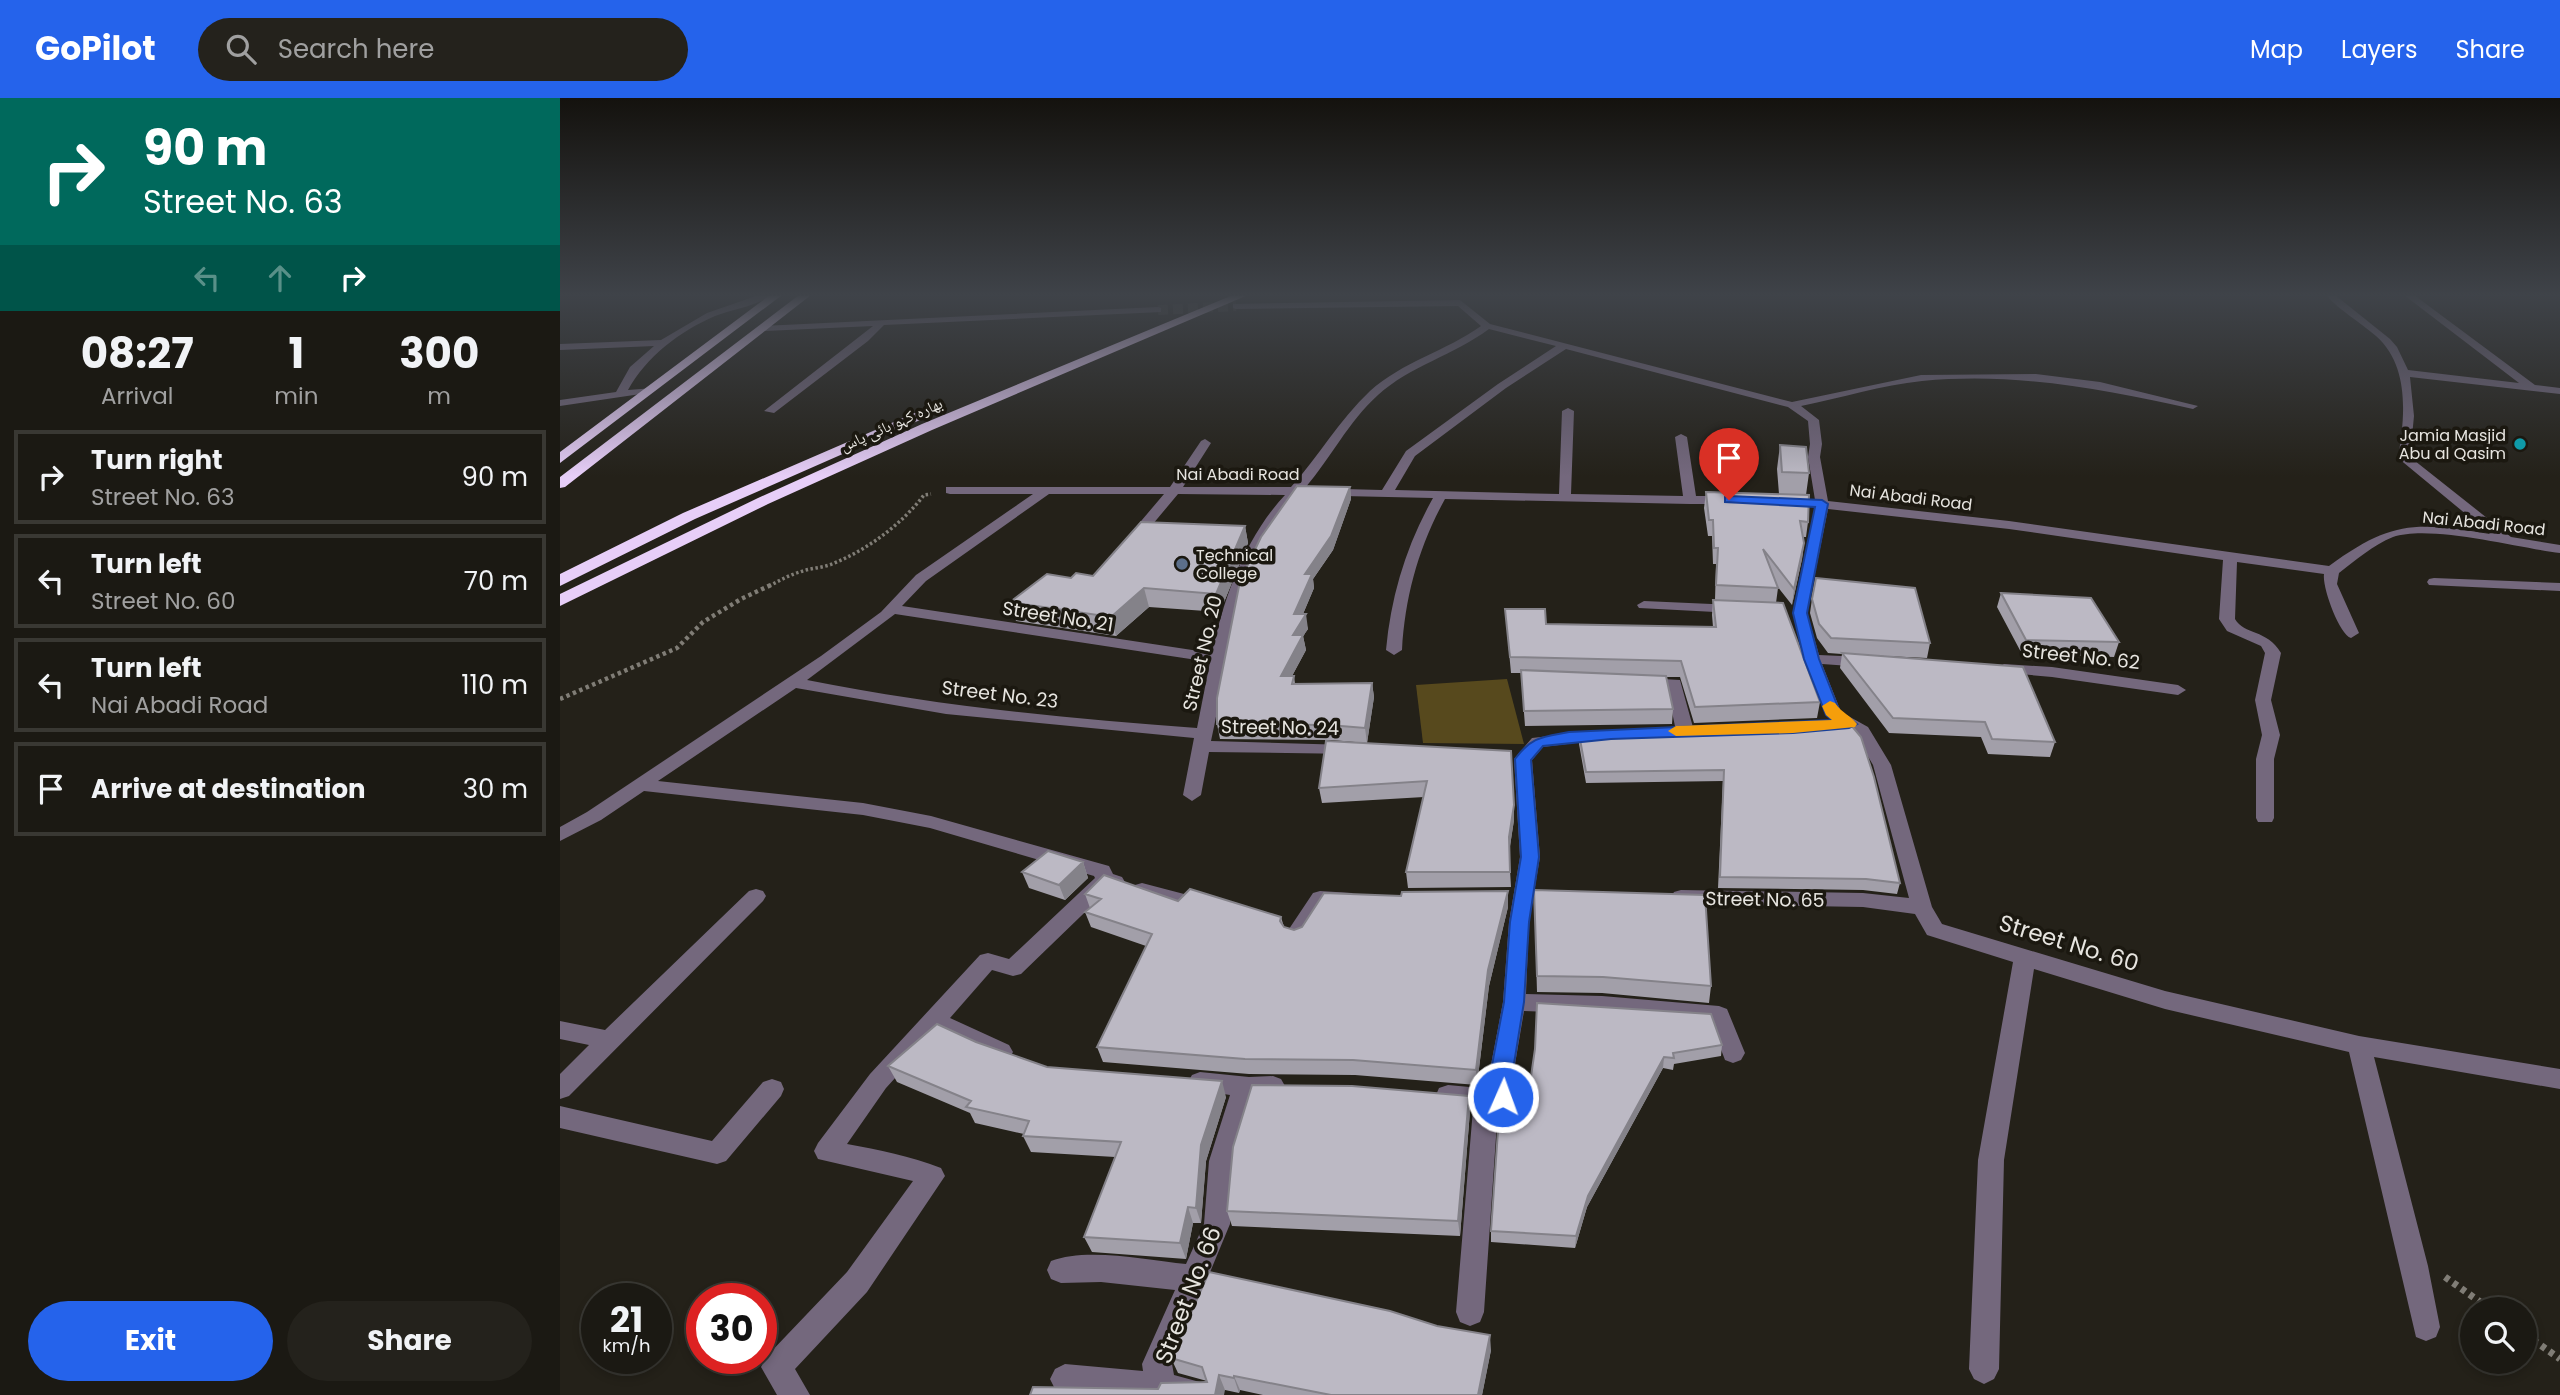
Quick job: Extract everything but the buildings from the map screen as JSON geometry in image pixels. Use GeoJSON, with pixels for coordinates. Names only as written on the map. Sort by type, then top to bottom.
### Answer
{"type":"FeatureCollection","features":[{"type":"Feature","properties":{"kind":"highway"},"geometry":{"type":"LineString","coordinates":[[560,459],[696,356]]}},
{"type":"Feature","properties":{"kind":"highway"},"geometry":{"type":"LineString","coordinates":[[560,484],[729,356]]}},
{"type":"Feature","properties":{"kind":"highway","name":"بھارہ کہو بائی پاس"},"geometry":{"type":"LineString","coordinates":[[560,580],[689,516],[858,440],[1064,356]]}},
{"type":"Feature","properties":{"kind":"highway","name":"بھارہ کہو بائی پاس"},"geometry":{"type":"LineString","coordinates":[[560,601],[763,501],[927,427],[1105,356]]}},
{"type":"Feature","properties":{"kind":"street"},"geometry":{"type":"LineString","coordinates":[[621,394],[634,369],[649,356]]}},
{"type":"Feature","properties":{"kind":"street"},"geometry":{"type":"LineString","coordinates":[[770,411],[843,356]]}},
{"type":"Feature","properties":{"kind":"street","name":"Street No. 20"},"geometry":{"type":"LineString","coordinates":[[1192,796],[1229,607],[1244,571],[1277,511],[1319,464],[1336,435],[1374,393],[1402,372],[1437,356]]}},
{"type":"Feature","properties":{"kind":"street"},"geometry":{"type":"LineString","coordinates":[[1386,494],[1410,454],[1502,386],[1549,356]]}},
{"type":"Feature","properties":{"kind":"street"},"geometry":{"type":"LineString","coordinates":[[1605,356],[1791,405],[1813,420],[1816,444],[1814,457],[1822,504]]}},
{"type":"Feature","properties":{"kind":"street"},"geometry":{"type":"LineString","coordinates":[[2395,356],[2403,373],[2408,399],[2404,458],[2507,541]]}},
{"type":"Feature","properties":{"kind":"street"},"geometry":{"type":"LineString","coordinates":[[2489,356],[2532,388]]}},
{"type":"Feature","properties":{"kind":"street"},"geometry":{"type":"LineString","coordinates":[[2403,373],[2560,391]]}},
{"type":"Feature","properties":{"kind":"street"},"geometry":{"type":"LineString","coordinates":[[1791,405],[1921,378],[2036,377],[2100,384],[2193,406]]}},
{"type":"Feature","properties":{"kind":"street"},"geometry":{"type":"LineString","coordinates":[[560,403],[650,390]]}},
{"type":"Feature","properties":{"kind":"street"},"geometry":{"type":"LineString","coordinates":[[1565,498],[1564,471],[1569,411]]}},
{"type":"Feature","properties":{"kind":"street"},"geometry":{"type":"LineString","coordinates":[[1681,436],[1690,500]]}},
{"type":"Feature","properties":{"kind":"street"},"geometry":{"type":"LineString","coordinates":[[1127,546],[1173,492],[1205,443]]}},
{"type":"Feature","properties":{"kind":"street","name":"Nai Abadi Road"},"geometry":{"type":"LineString","coordinates":[[950,490],[1294,491],[1737,500]]}},
{"type":"Feature","properties":{"kind":"street"},"geometry":{"type":"LineString","coordinates":[[560,835],[641,785],[792,682],[891,610],[921,578],[1047,490]]}},
{"type":"Feature","properties":{"kind":"street"},"geometry":{"type":"LineString","coordinates":[[1394,650],[1395,626],[1416,549],[1425,522],[1441,495]]}},
{"type":"Feature","properties":{"kind":"street","name":"Nai Abadi Road"},"geometry":{"type":"LineString","coordinates":[[1798,502],[2009,525],[2332,571],[2365,548],[2396,533],[2441,533],[2560,549]]}},
{"type":"Feature","properties":{"kind":"street","name":"Street No. 60"},"geometry":{"type":"LineString","coordinates":[[1822,504],[1794,613],[1834,715],[1862,731],[1882,765],[1922,906],[1934,930],[2165,1000],[2359,1045],[2560,1079]]}},
{"type":"Feature","properties":{"kind":"street"},"geometry":{"type":"LineString","coordinates":[[2230,556],[2227,619],[2232,628],[2267,643],[2273,653],[2263,700],[2271,735],[2266,759],[2265,818]]}},
{"type":"Feature","properties":{"kind":"street"},"geometry":{"type":"LineString","coordinates":[[2332,571],[2330,584],[2351,633]]}},
{"type":"Feature","properties":{"kind":"street"},"geometry":{"type":"LineString","coordinates":[[2434,582],[2560,587]]}},
{"type":"Feature","properties":{"kind":"street"},"geometry":{"type":"LineString","coordinates":[[1644,605],[1749,610]]}},
{"type":"Feature","properties":{"kind":"street","name":"Street No. 21"},"geometry":{"type":"LineString","coordinates":[[891,610],[1219,659]]}},
{"type":"Feature","properties":{"kind":"street"},"geometry":{"type":"LineString","coordinates":[[1812,659],[1880,663]]}},
{"type":"Feature","properties":{"kind":"street","name":"Street No. 62"},"geometry":{"type":"LineString","coordinates":[[1987,668],[2063,673],[2178,690]]}},
{"type":"Feature","properties":{"kind":"street","name":"Street No. 23"},"geometry":{"type":"LineString","coordinates":[[792,682],[872,700],[1204,740]]}},
{"type":"Feature","properties":{"kind":"street"},"geometry":{"type":"LineString","coordinates":[[1635,682],[1674,683],[1679,731],[1707,730]]}},
{"type":"Feature","properties":{"kind":"street"},"geometry":{"type":"LineString","coordinates":[[1816,726],[1849,724]]}},
{"type":"Feature","properties":{"kind":"street"},"geometry":{"type":"LineString","coordinates":[[1424,1092],[1486,1100],[1503,1097],[1502,1070],[1533,896],[1517,759],[1538,742],[1619,734]]}},
{"type":"Feature","properties":{"kind":"street","name":"Street No. 24"},"geometry":{"type":"LineString","coordinates":[[1204,740],[1367,751]]}},
{"type":"Feature","properties":{"kind":"street"},"geometry":{"type":"LineString","coordinates":[[641,785],[863,809],[931,822],[1070,860],[1102,871],[1105,879]]}},
{"type":"Feature","properties":{"kind":"street"},"geometry":{"type":"LineString","coordinates":[[1105,879],[1177,899]]}},
{"type":"Feature","properties":{"kind":"street"},"geometry":{"type":"LineString","coordinates":[[795,1395],[776,1367],[858,1282],[932,1176],[902,1166],[827,1151],[878,1081],[989,961],[1013,968],[1105,879]]}},
{"type":"Feature","properties":{"kind":"street"},"geometry":{"type":"LineString","coordinates":[[560,1088],[756,895]]}},
{"type":"Feature","properties":{"kind":"street"},"geometry":{"type":"LineString","coordinates":[[1502,898],[1533,896]]}},
{"type":"Feature","properties":{"kind":"street","name":"Street No. 65"},"geometry":{"type":"LineString","coordinates":[[1657,897],[1863,900],[1922,906]]}},
{"type":"Feature","properties":{"kind":"street"},"geometry":{"type":"LineString","coordinates":[[1296,935],[1320,898],[1360,898]]}},
{"type":"Feature","properties":{"kind":"street"},"geometry":{"type":"LineString","coordinates":[[1984,1369],[1991,1160],[2025,957]]}},
{"type":"Feature","properties":{"kind":"street"},"geometry":{"type":"LineString","coordinates":[[1514,1002],[1602,1005],[1719,1015],[1732,1053]]}},
{"type":"Feature","properties":{"kind":"street"},"geometry":{"type":"LineString","coordinates":[[935,1020],[952,1031],[1017,1058]]}},
{"type":"Feature","properties":{"kind":"street"},"geometry":{"type":"LineString","coordinates":[[560,1030],[609,1040]]}},
{"type":"Feature","properties":{"kind":"street"},"geometry":{"type":"LineString","coordinates":[[2359,1045],[2414,1266],[2426,1327]]}},
{"type":"Feature","properties":{"kind":"street"},"geometry":{"type":"LineString","coordinates":[[1177,1079],[1245,1087],[1296,1086]]}},
{"type":"Feature","properties":{"kind":"street","name":"Street No. 66"},"geometry":{"type":"LineString","coordinates":[[1196,1395],[1159,1391],[1157,1364],[1217,1224],[1222,1161],[1245,1087]]}},
{"type":"Feature","properties":{"kind":"street"},"geometry":{"type":"LineString","coordinates":[[560,1116],[717,1153],[772,1089]]}},
{"type":"Feature","properties":{"kind":"street"},"geometry":{"type":"LineString","coordinates":[[1470,1312],[1486,1100]]}},
{"type":"Feature","properties":{"kind":"street"},"geometry":{"type":"LineString","coordinates":[[1061,1270],[1101,1269],[1194,1278]]}},
{"type":"Feature","properties":{"kind":"street"},"geometry":{"type":"LineString","coordinates":[[1065,1379],[1159,1391]]}},
{"type":"Feature","properties":{"kind":"path"},"geometry":{"type":"LineString","coordinates":[[560,699],[677,648],[703,622],[741,599],[799,572],[830,565],[851,555],[904,518],[924,495],[950,490]]}},
{"type":"Feature","properties":{"kind":"path"},"geometry":{"type":"LineString","coordinates":[[2414,1266],[2441,1274],[2473,1297]]}},
{"type":"Feature","properties":{"kind":"path"},"geometry":{"type":"LineString","coordinates":[[2537,1343],[2560,1359]]}},
{"type":"Feature","properties":{"kind":"shaded area"},"geometry":{"type":"Polygon","coordinates":[[[1507,679],[1524,744],[1423,743],[1416,685],[1507,679]]]}},
{"type":"Feature","properties":{"kind":"slow traffic"},"geometry":{"type":"LineString","coordinates":[[1676,731],[1849,724],[1834,715],[1830,706]]}},
{"type":"Feature","properties":{"kind":"place","name":"Jamia Masjid Abu al Qasim"},"geometry":{"type":"Point","coordinates":[2520,444]}},
{"type":"Feature","properties":{"kind":"place","name":"Technical College"},"geometry":{"type":"Point","coordinates":[1182,564]}},
{"type":"Feature","properties":{"kind":"route"},"geometry":{"type":"LineString","coordinates":[[1503,1097],[1502,1070],[1514,1002],[1520,922],[1530,857],[1523,759],[1538,742],[1611,734],[1849,724],[1834,715],[1812,659],[1800,613],[1822,504],[1729,500]]}}]}
